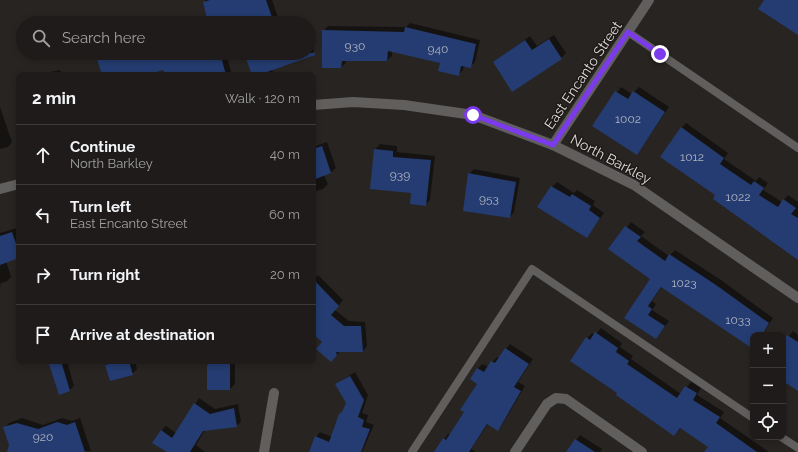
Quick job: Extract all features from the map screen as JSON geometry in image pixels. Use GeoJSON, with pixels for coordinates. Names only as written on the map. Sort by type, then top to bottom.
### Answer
{"type":"FeatureCollection","features":[{"type":"Feature","properties":{"kind":"street","name":"East Encanto Street"},"geometry":{"type":"LineString","coordinates":[[553,145],[650,0]]}},
{"type":"Feature","properties":{"kind":"street","name":"North Barkley"},"geometry":{"type":"LineString","coordinates":[[316,105],[353,102],[404,106],[473,115],[553,145],[634,185],[798,298]]}},
{"type":"Feature","properties":{"kind":"street"},"geometry":{"type":"LineString","coordinates":[[0,190],[16,185]]}},
{"type":"Feature","properties":{"kind":"street"},"geometry":{"type":"LineString","coordinates":[[264,452],[274,393]]}},
{"type":"Feature","properties":{"kind":"street"},"geometry":{"type":"LineString","coordinates":[[515,452],[547,404],[556,398],[566,399],[642,452]]}},
{"type":"Feature","properties":{"kind":"lane"},"geometry":{"type":"LineString","coordinates":[[628,32],[798,148]]}},
{"type":"Feature","properties":{"kind":"lane"},"geometry":{"type":"LineString","coordinates":[[412,452],[532,270],[750,416]]}},
{"type":"Feature","properties":{"kind":"lane"},"geometry":{"type":"LineString","coordinates":[[786,440],[798,448]]}},
{"type":"Feature","properties":{"kind":"building"},"geometry":{"type":"Polygon","coordinates":[[[210,0],[266,0],[272,16],[206,16],[203,2],[210,0]]]}},
{"type":"Feature","properties":{"kind":"building"},"geometry":{"type":"Polygon","coordinates":[[[764,0],[798,0],[798,35],[758,9],[764,0]]]}},
{"type":"Feature","properties":{"kind":"building"},"geometry":{"type":"Polygon","coordinates":[[[405,27],[476,44],[471,68],[461,66],[459,76],[438,71],[440,63],[388,51],[387,61],[342,61],[341,68],[322,68],[322,30],[404,32],[405,27]]]}},
{"type":"Feature","properties":{"kind":"building"},"geometry":{"type":"Polygon","coordinates":[[[549,39],[562,59],[512,92],[493,62],[525,40],[532,50],[549,39]]]}},
{"type":"Feature","properties":{"kind":"building"},"geometry":{"type":"Polygon","coordinates":[[[97,60],[222,60],[225,72],[164,72],[163,70],[156,72],[101,72],[97,60]]]}},
{"type":"Feature","properties":{"kind":"building"},"geometry":{"type":"Polygon","coordinates":[[[247,60],[301,60],[267,72],[251,72],[247,60]]]}},
{"type":"Feature","properties":{"kind":"building"},"geometry":{"type":"Polygon","coordinates":[[[615,91],[628,99],[633,91],[665,112],[637,155],[592,126],[615,91]]]}},
{"type":"Feature","properties":{"kind":"building"},"geometry":{"type":"Polygon","coordinates":[[[681,127],[724,158],[720,164],[751,185],[754,181],[764,188],[759,195],[778,207],[783,199],[796,208],[791,214],[798,218],[798,260],[713,199],[715,195],[660,157],[681,127]]]}},
{"type":"Feature","properties":{"kind":"building"},"geometry":{"type":"Polygon","coordinates":[[[322,146],[331,173],[316,179],[316,148],[322,146]]]}},
{"type":"Feature","properties":{"kind":"building"},"geometry":{"type":"Polygon","coordinates":[[[374,149],[393,151],[393,157],[431,160],[426,206],[410,204],[411,193],[370,189],[374,149]]]}},
{"type":"Feature","properties":{"kind":"building"},"geometry":{"type":"Polygon","coordinates":[[[468,173],[516,182],[510,218],[463,211],[468,173]]]}},
{"type":"Feature","properties":{"kind":"building"},"geometry":{"type":"Polygon","coordinates":[[[551,186],[570,197],[572,194],[591,206],[589,210],[600,218],[587,238],[537,207],[551,186]]]}},
{"type":"Feature","properties":{"kind":"building"},"geometry":{"type":"Polygon","coordinates":[[[625,226],[641,237],[637,241],[665,261],[669,254],[769,323],[764,332],[750,332],[750,347],[661,287],[648,306],[652,309],[648,315],[665,326],[656,339],[624,318],[650,279],[608,249],[625,226]]]}},
{"type":"Feature","properties":{"kind":"building"},"geometry":{"type":"Polygon","coordinates":[[[12,232],[16,243],[16,259],[0,265],[0,236],[12,232]]]}},
{"type":"Feature","properties":{"kind":"building"},"geometry":{"type":"Polygon","coordinates":[[[316,282],[339,306],[331,315],[344,326],[361,326],[363,352],[336,352],[337,355],[331,362],[316,349],[322,342],[316,337],[316,282]]]}},
{"type":"Feature","properties":{"kind":"building"},"geometry":{"type":"Polygon","coordinates":[[[595,332],[618,348],[616,352],[629,361],[627,364],[677,398],[685,386],[697,393],[693,400],[720,417],[716,423],[757,452],[704,452],[708,447],[680,428],[674,436],[616,395],[617,393],[570,361],[586,337],[590,340],[595,332]]]}},
{"type":"Feature","properties":{"kind":"building"},"geometry":{"type":"Polygon","coordinates":[[[787,335],[798,342],[798,391],[786,383],[787,335]]]}},
{"type":"Feature","properties":{"kind":"building"},"geometry":{"type":"Polygon","coordinates":[[[505,348],[529,364],[514,387],[521,391],[498,431],[487,424],[469,452],[434,452],[443,438],[446,440],[464,412],[460,410],[477,384],[470,379],[477,368],[484,372],[491,361],[495,363],[505,348]]]}},
{"type":"Feature","properties":{"kind":"building"},"geometry":{"type":"Polygon","coordinates":[[[49,364],[62,364],[70,391],[59,395],[49,364]]]}},
{"type":"Feature","properties":{"kind":"building"},"geometry":{"type":"Polygon","coordinates":[[[130,364],[133,375],[110,381],[105,365],[130,364]]]}},
{"type":"Feature","properties":{"kind":"building"},"geometry":{"type":"Polygon","coordinates":[[[208,364],[230,364],[230,390],[207,390],[208,364]]]}},
{"type":"Feature","properties":{"kind":"building"},"geometry":{"type":"Polygon","coordinates":[[[350,376],[364,400],[358,417],[364,420],[362,427],[370,429],[361,452],[309,452],[315,436],[329,442],[339,414],[342,412],[346,403],[335,384],[350,376]]]}},
{"type":"Feature","properties":{"kind":"building"},"geometry":{"type":"Polygon","coordinates":[[[194,403],[210,414],[234,408],[237,427],[203,431],[190,452],[167,452],[152,443],[161,430],[172,438],[194,403]]]}},
{"type":"Feature","properties":{"kind":"building"},"geometry":{"type":"Polygon","coordinates":[[[57,422],[67,425],[75,422],[85,452],[7,452],[9,445],[3,427],[17,423],[38,429],[57,422]]]}},
{"type":"Feature","properties":{"kind":"building"},"geometry":{"type":"Polygon","coordinates":[[[575,439],[595,452],[566,452],[575,439]]]}},
{"type":"Feature","properties":{"kind":"route"},"geometry":{"type":"LineString","coordinates":[[473,115],[553,145],[628,32],[660,54]]}}]}
